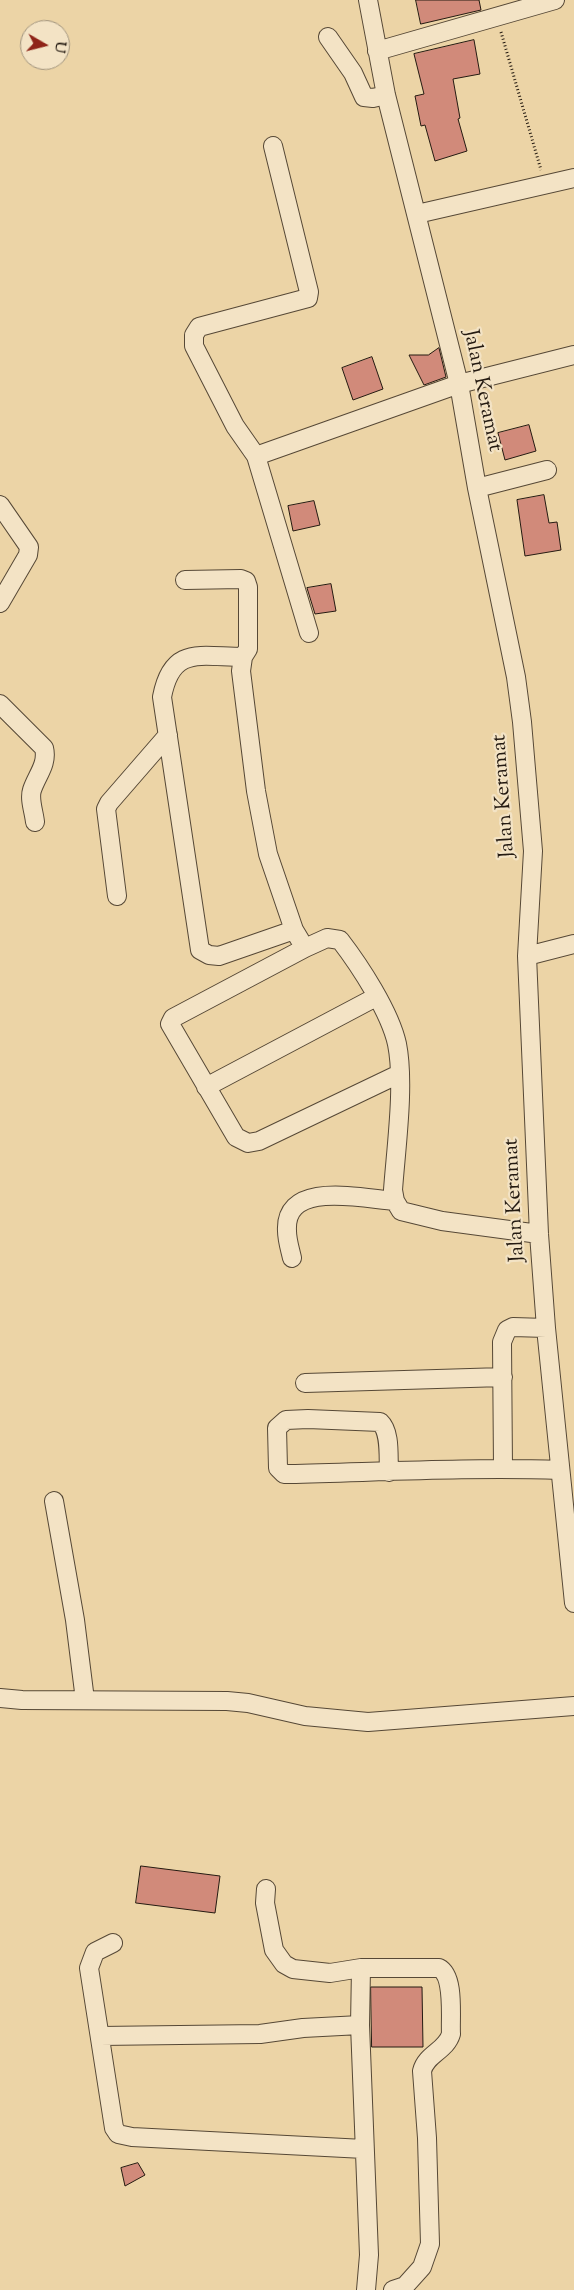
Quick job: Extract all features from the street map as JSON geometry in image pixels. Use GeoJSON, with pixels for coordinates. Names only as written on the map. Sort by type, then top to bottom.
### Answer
{"type":"FeatureCollection","features":[{"type":"Feature","properties":{"kind":"street","name":"Jalan Keramat"},"geometry":{"type":"LineString","coordinates":[[368,0],[386,95],[459,384],[477,488],[516,677],[522,722],[533,851],[527,956],[540,1234],[546,1328],[574,1603]]}},
{"type":"Feature","properties":{"kind":"street"},"geometry":{"type":"LineString","coordinates":[[377,51],[555,0]]}},
{"type":"Feature","properties":{"kind":"street"},"geometry":{"type":"LineString","coordinates":[[328,37],[353,73],[364,97],[373,98],[386,95]]}},
{"type":"Feature","properties":{"kind":"street"},"geometry":{"type":"LineString","coordinates":[[272,146],[309,292],[308,298],[199,327],[194,335],[194,346],[235,426],[256,456],[309,633]]}},
{"type":"Feature","properties":{"kind":"street"},"geometry":{"type":"LineString","coordinates":[[417,214],[574,178]]}},
{"type":"Feature","properties":{"kind":"street"},"geometry":{"type":"LineString","coordinates":[[256,456],[459,384],[574,355]]}},
{"type":"Feature","properties":{"kind":"street"},"geometry":{"type":"LineString","coordinates":[[477,488],[546,470]]}},
{"type":"Feature","properties":{"kind":"street"},"geometry":{"type":"LineString","coordinates":[[0,505],[29,547],[28,555],[0,603]]}},
{"type":"Feature","properties":{"kind":"street"},"geometry":{"type":"LineString","coordinates":[[186,580],[241,579],[246,581],[248,587],[248,648],[243,657],[241,671],[258,800],[268,854],[294,930],[305,948]]}},
{"type":"Feature","properties":{"kind":"street"},"geometry":{"type":"LineString","coordinates":[[243,657],[186,657],[173,666],[165,682],[162,697],[200,950],[209,956],[219,956],[294,930]]}},
{"type":"Feature","properties":{"kind":"street"},"geometry":{"type":"LineString","coordinates":[[0,704],[44,748],[46,756],[44,765],[31,797],[36,822]]}},
{"type":"Feature","properties":{"kind":"street"},"geometry":{"type":"LineString","coordinates":[[117,896],[106,809],[109,803],[168,735]]}},
{"type":"Feature","properties":{"kind":"street"},"geometry":{"type":"LineString","coordinates":[[399,1074],[254,1143],[243,1142],[236,1137],[171,1027],[171,1022],[305,948],[327,938],[340,940],[355,959],[392,1026],[397,1044],[399,1074],[394,1201],[401,1211],[417,1217],[540,1234]]}},
{"type":"Feature","properties":{"kind":"street"},"geometry":{"type":"LineString","coordinates":[[527,956],[574,944]]}},
{"type":"Feature","properties":{"kind":"street"},"geometry":{"type":"LineString","coordinates":[[206,1087],[376,997]]}},
{"type":"Feature","properties":{"kind":"street"},"geometry":{"type":"LineString","coordinates":[[292,1258],[286,1229],[290,1214],[302,1200],[319,1195],[394,1201]]}},
{"type":"Feature","properties":{"kind":"street"},"geometry":{"type":"LineString","coordinates":[[503,1468],[502,1342],[507,1330],[513,1327],[546,1328]]}},
{"type":"Feature","properties":{"kind":"street"},"geometry":{"type":"LineString","coordinates":[[305,1383],[503,1377]]}},
{"type":"Feature","properties":{"kind":"street"},"geometry":{"type":"LineString","coordinates":[[389,1472],[386,1434],[384,1426],[380,1422],[286,1420],[278,1428],[278,1468],[284,1474],[389,1472],[503,1468],[560,1470]]}},
{"type":"Feature","properties":{"kind":"street"},"geometry":{"type":"LineString","coordinates":[[54,1501],[85,1700]]}},
{"type":"Feature","properties":{"kind":"street"},"geometry":{"type":"LineString","coordinates":[[0,1698],[227,1701],[248,1703],[305,1716],[368,1722],[574,1706]]}},
{"type":"Feature","properties":{"kind":"street"},"geometry":{"type":"LineString","coordinates":[[266,1889],[269,1932],[274,1950],[284,1964],[303,1972],[330,1973],[361,1968],[439,1968],[444,1970],[449,1979],[450,2034],[448,2041],[426,2061],[422,2071],[427,2138],[430,2244],[422,2267],[405,2286],[393,2290]]}},
{"type":"Feature","properties":{"kind":"street"},"geometry":{"type":"LineString","coordinates":[[113,1943],[95,1952],[89,1968],[114,2128],[118,2134],[132,2137],[364,2149]]}},
{"type":"Feature","properties":{"kind":"street"},"geometry":{"type":"LineString","coordinates":[[361,1968],[360,2025],[369,2256],[366,2290]]}},
{"type":"Feature","properties":{"kind":"street"},"geometry":{"type":"LineString","coordinates":[[100,2036],[260,2034],[303,2028],[360,2025]]}},
{"type":"Feature","properties":{"kind":"path"},"geometry":{"type":"LineString","coordinates":[[497,17],[545,184]]}},
{"type":"Feature","properties":{"kind":"building"},"geometry":{"type":"Polygon","coordinates":[[[416,0],[479,0],[481,10],[421,24],[416,0]]]}},
{"type":"Feature","properties":{"kind":"building"},"geometry":{"type":"Polygon","coordinates":[[[474,40],[480,74],[453,79],[460,118],[458,119],[467,151],[435,161],[425,125],[421,126],[415,96],[424,94],[414,54],[474,40]]]}},
{"type":"Feature","properties":{"kind":"building"},"geometry":{"type":"Polygon","coordinates":[[[439,348],[446,377],[424,385],[409,355],[428,355],[439,348]]]}},
{"type":"Feature","properties":{"kind":"building"},"geometry":{"type":"Polygon","coordinates":[[[372,357],[383,389],[353,400],[342,368],[372,357]]]}},
{"type":"Feature","properties":{"kind":"building"},"geometry":{"type":"Polygon","coordinates":[[[529,425],[536,451],[505,460],[498,433],[529,425]]]}},
{"type":"Feature","properties":{"kind":"building"},"geometry":{"type":"Polygon","coordinates":[[[544,495],[549,523],[557,522],[561,550],[525,556],[517,500],[544,495]]]}},
{"type":"Feature","properties":{"kind":"building"},"geometry":{"type":"Polygon","coordinates":[[[314,501],[320,525],[293,531],[288,506],[314,501]]]}},
{"type":"Feature","properties":{"kind":"building"},"geometry":{"type":"Polygon","coordinates":[[[331,584],[336,611],[315,614],[307,588],[331,584]]]}},
{"type":"Feature","properties":{"kind":"building"},"geometry":{"type":"Polygon","coordinates":[[[141,1866],[220,1876],[215,1913],[136,1903],[141,1866]]]}},
{"type":"Feature","properties":{"kind":"building"},"geometry":{"type":"Polygon","coordinates":[[[371,1987],[422,1987],[423,2047],[372,2047],[371,1987]]]}},
{"type":"Feature","properties":{"kind":"building"},"geometry":{"type":"Polygon","coordinates":[[[138,2163],[145,2175],[125,2186],[121,2168],[138,2163]]]}}]}
